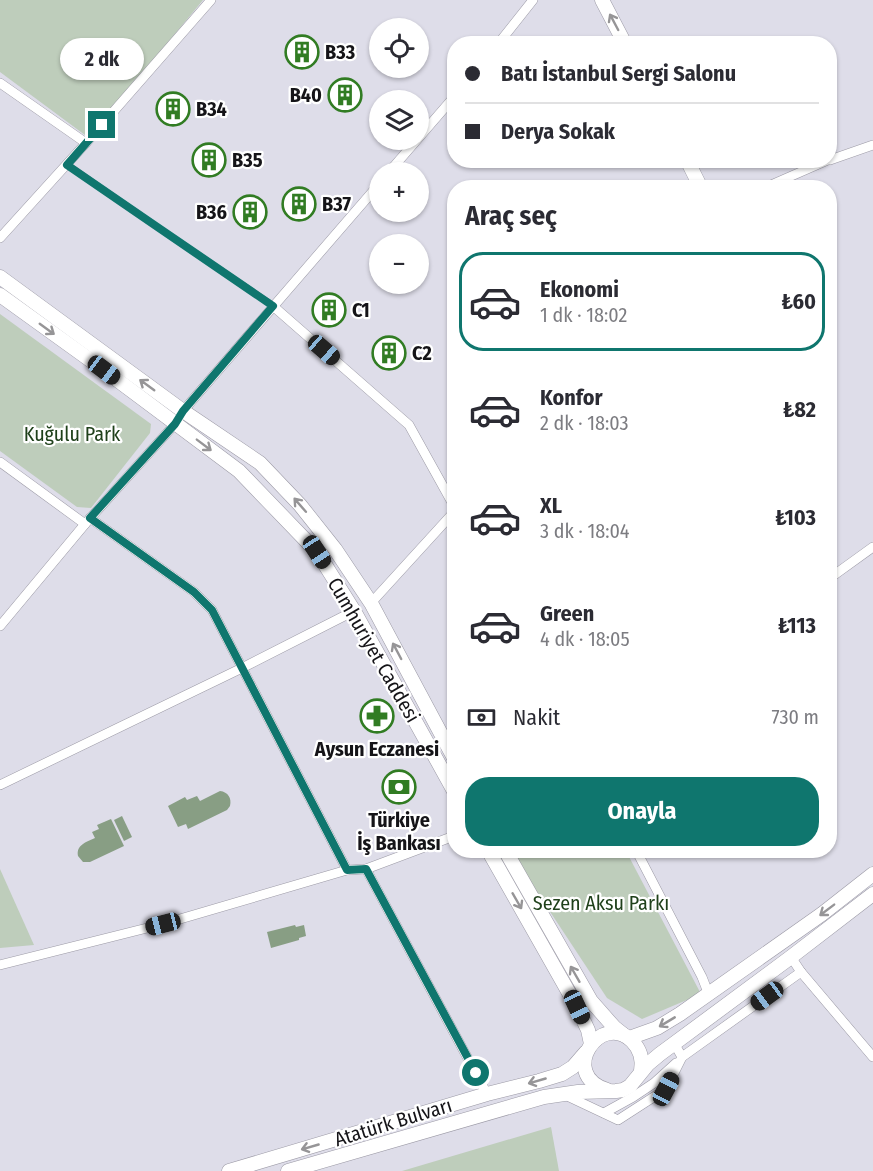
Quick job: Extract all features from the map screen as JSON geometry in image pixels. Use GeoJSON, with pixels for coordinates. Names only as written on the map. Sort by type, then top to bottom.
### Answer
{"type":"FeatureCollection","features":[{"type":"Feature","properties":{"kind":"main road"},"geometry":{"type":"LineString","coordinates":[[602,0],[621,36]]}},
{"type":"Feature","properties":{"kind":"main road","name":"Cumhuriyet Caddesi"},"geometry":{"type":"LineString","coordinates":[[0,277],[183,411],[260,463],[300,504],[335,549],[371,603],[447,745]]}},
{"type":"Feature","properties":{"kind":"main road","name":"Cumhuriyet Caddesi"},"geometry":{"type":"LineString","coordinates":[[0,295],[239,471],[317,552],[354,611],[447,778]]}},
{"type":"Feature","properties":{"kind":"main road"},"geometry":{"type":"LineString","coordinates":[[354,611],[371,603]]}},
{"type":"Feature","properties":{"kind":"main road"},"geometry":{"type":"LineString","coordinates":[[493,858],[588,1030],[585,1068],[589,1078],[600,1088],[609,1091]]}},
{"type":"Feature","properties":{"kind":"main road"},"geometry":{"type":"LineString","coordinates":[[510,858],[591,1001],[614,1027],[639,1049],[642,1058],[641,1071]]}},
{"type":"Feature","properties":{"kind":"main road"},"geometry":{"type":"LineString","coordinates":[[588,1048],[601,1036],[610,1034],[627,1037],[657,1028],[709,995],[822,914],[873,874]]}},
{"type":"Feature","properties":{"kind":"main road"},"geometry":{"type":"LineString","coordinates":[[288,1171],[544,1097],[578,1092],[616,1091],[630,1086],[641,1071],[674,1043],[873,894]]}},
{"type":"Feature","properties":{"kind":"main road","name":"Atatürk Bulvarı"},"geometry":{"type":"LineString","coordinates":[[229,1171],[562,1074],[573,1067],[588,1048]]}},
{"type":"Feature","properties":{"kind":"street"},"geometry":{"type":"LineString","coordinates":[[0,238],[211,0]]}},
{"type":"Feature","properties":{"kind":"street"},"geometry":{"type":"LineString","coordinates":[[504,36],[533,0]]}},
{"type":"Feature","properties":{"kind":"street"},"geometry":{"type":"LineString","coordinates":[[0,83],[86,143]]}},
{"type":"Feature","properties":{"kind":"street"},"geometry":{"type":"LineString","coordinates":[[398,162],[447,105]]}},
{"type":"Feature","properties":{"kind":"street"},"geometry":{"type":"LineString","coordinates":[[837,157],[873,145]]}},
{"type":"Feature","properties":{"kind":"street"},"geometry":{"type":"LineString","coordinates":[[783,180],[810,168]]}},
{"type":"Feature","properties":{"kind":"street"},"geometry":{"type":"LineString","coordinates":[[0,626],[87,521],[175,424],[183,411],[369,196]]}},
{"type":"Feature","properties":{"kind":"street"},"geometry":{"type":"LineString","coordinates":[[273,306],[409,425],[447,493]]}},
{"type":"Feature","properties":{"kind":"street"},"geometry":{"type":"LineString","coordinates":[[0,462],[194,592],[212,610],[347,870]]}},
{"type":"Feature","properties":{"kind":"street"},"geometry":{"type":"LineString","coordinates":[[371,603],[447,520]]}},
{"type":"Feature","properties":{"kind":"street"},"geometry":{"type":"LineString","coordinates":[[837,573],[873,547]]}},
{"type":"Feature","properties":{"kind":"street"},"geometry":{"type":"LineString","coordinates":[[0,785],[354,611]]}},
{"type":"Feature","properties":{"kind":"street"},"geometry":{"type":"LineString","coordinates":[[0,965],[163,924],[347,870],[366,869],[447,840]]}},
{"type":"Feature","properties":{"kind":"street"},"geometry":{"type":"LineString","coordinates":[[640,858],[709,995]]}},
{"type":"Feature","properties":{"kind":"street"},"geometry":{"type":"LineString","coordinates":[[366,869],[487,1094]]}},
{"type":"Feature","properties":{"kind":"street"},"geometry":{"type":"LineString","coordinates":[[791,957],[873,1057]]}},
{"type":"Feature","properties":{"kind":"street"},"geometry":{"type":"LineString","coordinates":[[563,1094],[618,1120],[666,1089],[682,1057],[801,972]]}},
{"type":"Feature","properties":{"kind":"street"},"geometry":{"type":"LineString","coordinates":[[674,1043],[682,1057]]}},
{"type":"Feature","properties":{"kind":"lane"},"geometry":{"type":"LineString","coordinates":[[67,165],[273,306]]}},
{"type":"Feature","properties":{"kind":"green space"},"geometry":{"type":"Polygon","coordinates":[[[0,0],[203,0],[89,138],[0,72],[0,0]]]}},
{"type":"Feature","properties":{"kind":"green space","name":"Kuğulu Park"},"geometry":{"type":"Polygon","coordinates":[[[0,314],[151,424],[150,433],[91,508],[77,507],[0,451],[0,314]]]}},
{"type":"Feature","properties":{"kind":"green space","name":"Sezen Aksu Parkı"},"geometry":{"type":"Polygon","coordinates":[[[515,858],[630,858],[701,994],[642,1019],[607,998],[515,858]]]}},
{"type":"Feature","properties":{"kind":"green space"},"geometry":{"type":"Polygon","coordinates":[[[0,869],[34,945],[0,948],[0,869]]]}},
{"type":"Feature","properties":{"kind":"green space"},"geometry":{"type":"Polygon","coordinates":[[[551,1127],[559,1171],[402,1171],[551,1127]]]}},
{"type":"Feature","properties":{"kind":"shaded area"},"geometry":{"type":"Polygon","coordinates":[[[220,791],[230,798],[230,806],[227,810],[188,829],[186,824],[178,827],[168,806],[185,797],[187,800],[197,796],[200,801],[220,791]]]}},
{"type":"Feature","properties":{"kind":"shaded area"},"geometry":{"type":"Polygon","coordinates":[[[122,816],[132,837],[124,841],[114,820],[122,816]]]}},
{"type":"Feature","properties":{"kind":"shaded area"},"geometry":{"type":"Polygon","coordinates":[[[111,819],[124,846],[90,862],[83,862],[78,856],[80,847],[95,838],[92,832],[99,829],[97,825],[111,819]]]}},
{"type":"Feature","properties":{"kind":"shaded area"},"geometry":{"type":"Polygon","coordinates":[[[295,925],[296,927],[304,925],[306,936],[271,948],[267,932],[295,925]]]}},
{"type":"Feature","properties":{"kind":"place","name":"B33"},"geometry":{"type":"Point","coordinates":[302,52]}},
{"type":"Feature","properties":{"kind":"place","name":"B40"},"geometry":{"type":"Point","coordinates":[345,95]}},
{"type":"Feature","properties":{"kind":"place","name":"B34"},"geometry":{"type":"Point","coordinates":[173,109]}},
{"type":"Feature","properties":{"kind":"place","name":"B35"},"geometry":{"type":"Point","coordinates":[209,160]}},
{"type":"Feature","properties":{"kind":"place","name":"B37"},"geometry":{"type":"Point","coordinates":[299,204]}},
{"type":"Feature","properties":{"kind":"place","name":"B36"},"geometry":{"type":"Point","coordinates":[250,212]}},
{"type":"Feature","properties":{"kind":"place","name":"C1"},"geometry":{"type":"Point","coordinates":[329,310]}},
{"type":"Feature","properties":{"kind":"place","name":"C2"},"geometry":{"type":"Point","coordinates":[389,353]}},
{"type":"Feature","properties":{"kind":"place","name":"Aysun Eczanesi"},"geometry":{"type":"Point","coordinates":[377,716]}},
{"type":"Feature","properties":{"kind":"place","name":"Türkiye İş Bankası"},"geometry":{"type":"Point","coordinates":[399,787]}},
{"type":"Feature","properties":{"kind":"route"},"geometry":{"type":"LineString","coordinates":[[102,125],[67,165],[273,306],[183,411],[175,424],[90,518],[194,592],[212,610],[347,870],[366,869],[476,1073]]}}]}
